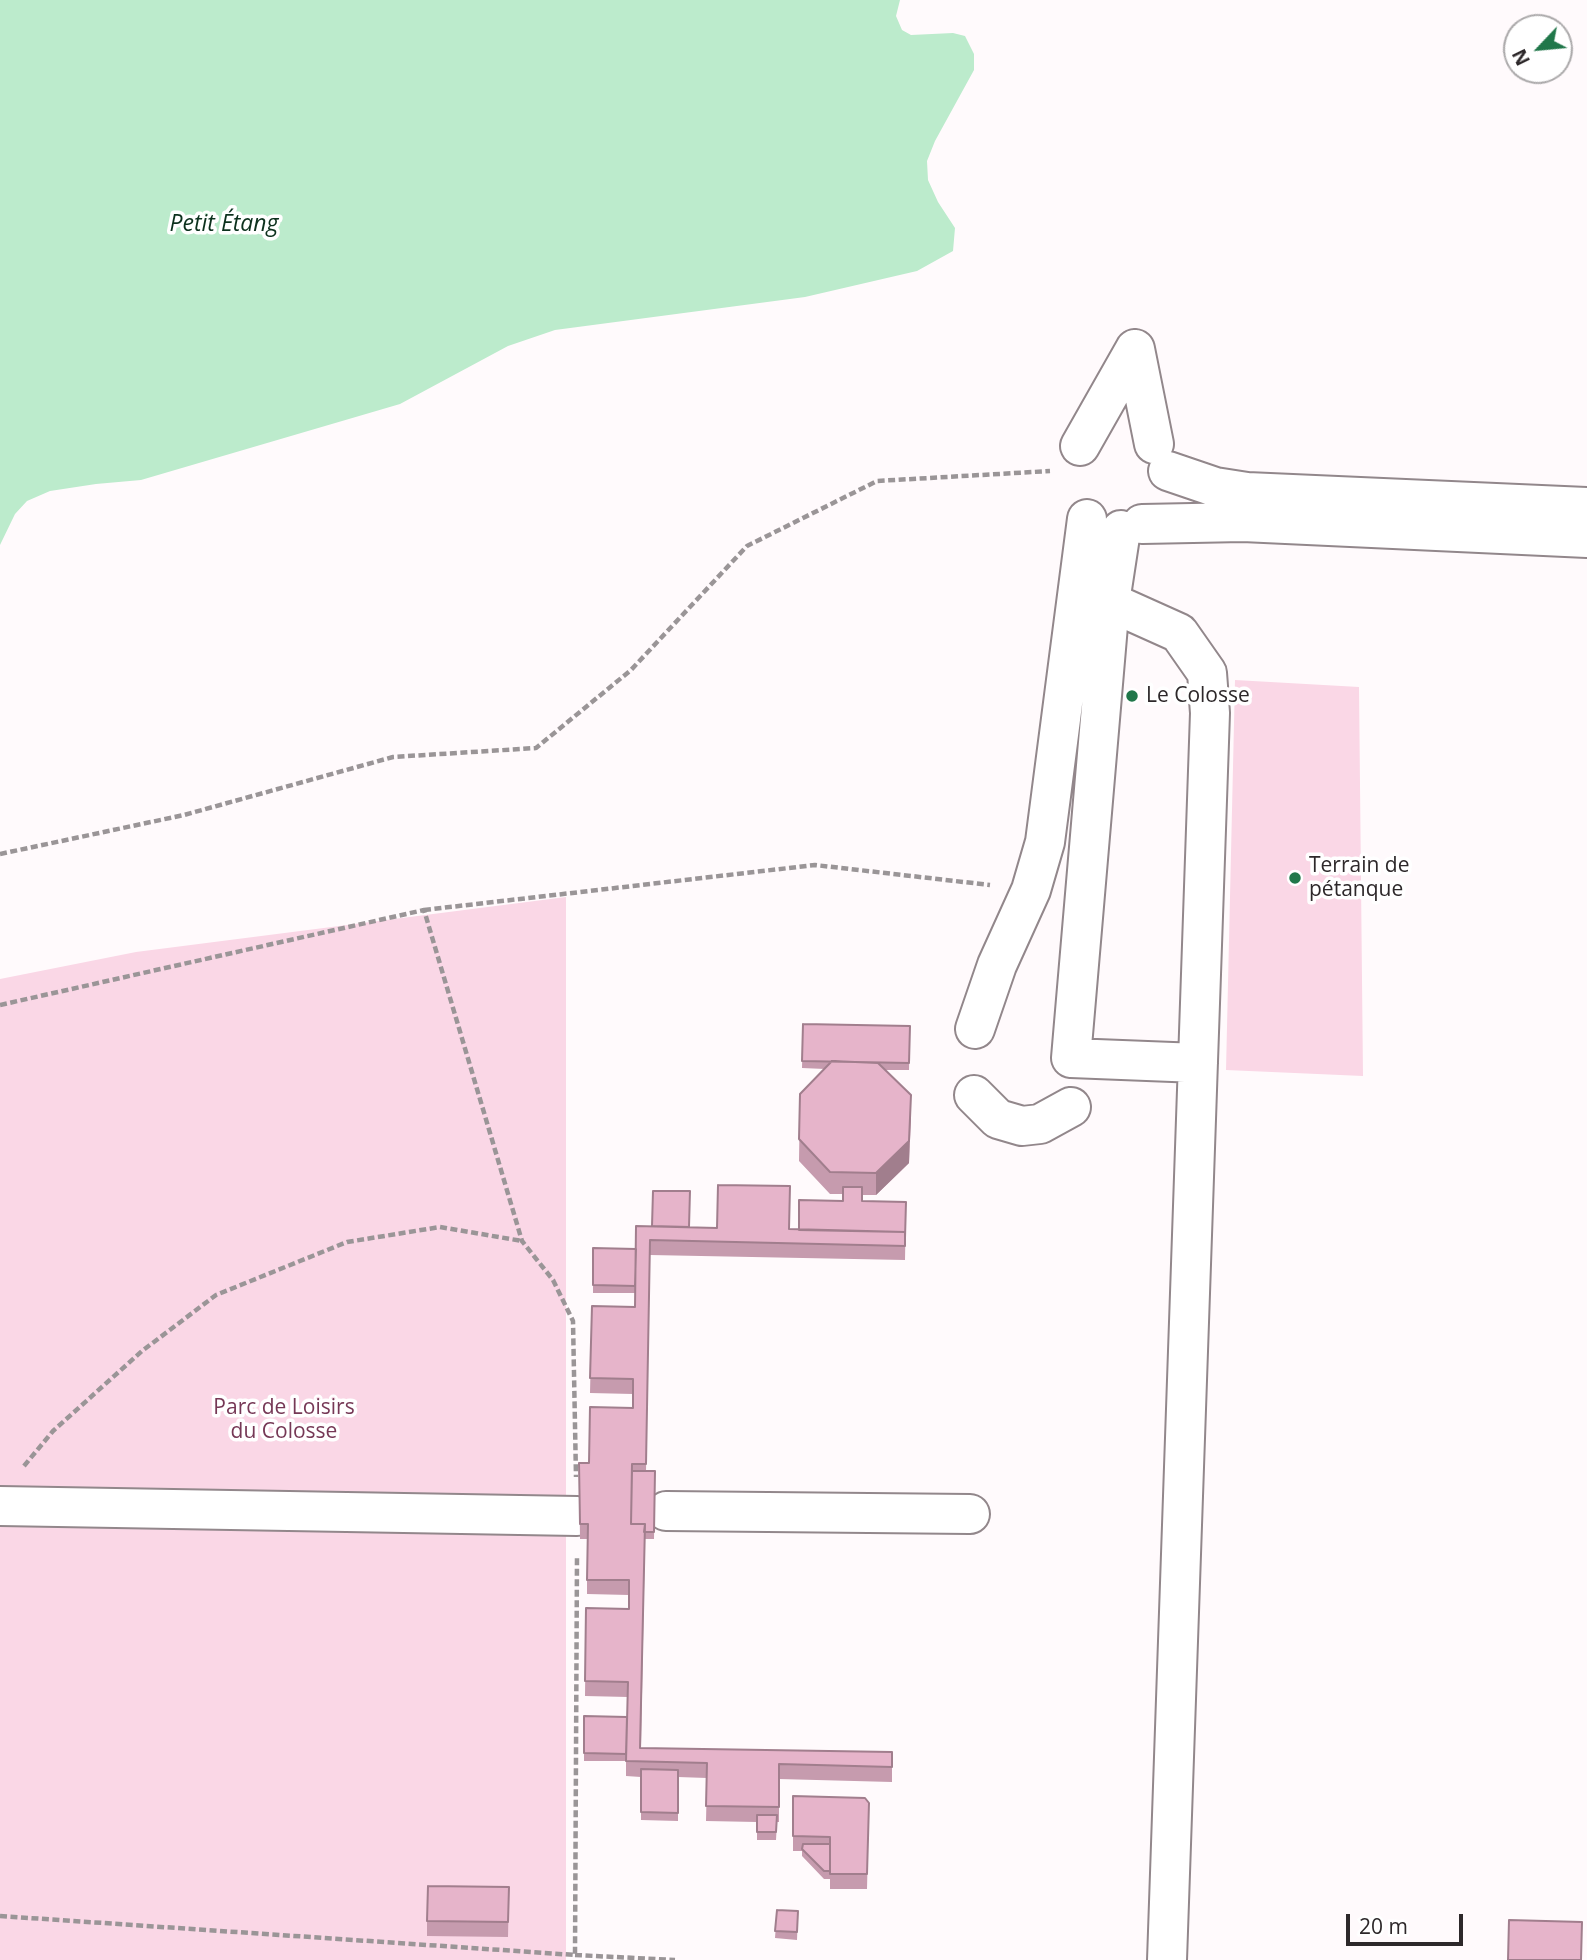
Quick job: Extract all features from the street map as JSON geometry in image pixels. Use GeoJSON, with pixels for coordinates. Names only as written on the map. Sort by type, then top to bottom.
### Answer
{"type":"FeatureCollection","features":[{"type":"Feature","properties":{"kind":"street"},"geometry":{"type":"LineString","coordinates":[[1067,458],[1135,349],[1161,457],[1215,486],[1247,492],[1587,507]]}},
{"type":"Feature","properties":{"kind":"street"},"geometry":{"type":"LineString","coordinates":[[1117,524],[1244,522],[1587,538]]}},
{"type":"Feature","properties":{"kind":"street"},"geometry":{"type":"LineString","coordinates":[[1117,524],[1071,1058],[1198,1063]]}},
{"type":"Feature","properties":{"kind":"street"},"geometry":{"type":"LineString","coordinates":[[975,1029],[997,965],[1031,890],[1045,842],[1117,524]]}},
{"type":"Feature","properties":{"kind":"street"},"geometry":{"type":"LineString","coordinates":[[1110,602],[1179,633],[1207,673],[1210,713],[1167,1960]]}},
{"type":"Feature","properties":{"kind":"street"},"geometry":{"type":"LineString","coordinates":[[974,1095],[998,1119],[1022,1126],[1040,1124],[1071,1107]]}},
{"type":"Feature","properties":{"kind":"street"},"geometry":{"type":"LineString","coordinates":[[9,1490],[577,1516]]}},
{"type":"Feature","properties":{"kind":"street"},"geometry":{"type":"LineString","coordinates":[[666,1511],[970,1514]]}},
{"type":"Feature","properties":{"kind":"path"},"geometry":{"type":"LineString","coordinates":[[0,854],[184,815],[393,757],[536,748],[631,670],[747,546],[877,481],[1067,458]]}},
{"type":"Feature","properties":{"kind":"path"},"geometry":{"type":"LineString","coordinates":[[0,1004],[424,909],[816,865],[1031,890]]}},
{"type":"Feature","properties":{"kind":"path"},"geometry":{"type":"LineString","coordinates":[[424,909],[522,1241],[553,1280],[573,1321],[577,1516],[575,1955]]}},
{"type":"Feature","properties":{"kind":"path"},"geometry":{"type":"LineString","coordinates":[[9,1490],[52,1431],[142,1351],[216,1295],[347,1242],[440,1227],[522,1241]]}},
{"type":"Feature","properties":{"kind":"path"},"geometry":{"type":"LineString","coordinates":[[0,1916],[675,1960]]}},
{"type":"Feature","properties":{"kind":"green space","name":"Terrain de pétanque"},"geometry":{"type":"Polygon","coordinates":[[[1235,680],[1359,687],[1363,1076],[1226,1070],[1235,680]]]}},
{"type":"Feature","properties":{"kind":"green space","name":"Parc de Loisirs du Colosse"},"geometry":{"type":"Polygon","coordinates":[[[566,897],[566,1960],[0,1960],[0,979],[136,952],[566,897]]]}},
{"type":"Feature","properties":{"kind":"water","name":"Petit Étang"},"geometry":{"type":"Polygon","coordinates":[[[0,0],[900,0],[896,16],[902,30],[911,35],[953,33],[965,36],[974,54],[974,70],[927,161],[928,180],[955,228],[953,251],[917,271],[805,297],[555,330],[508,346],[400,404],[141,480],[50,491],[27,501],[15,514],[0,545],[0,0]]]}},
{"type":"Feature","properties":{"kind":"building"},"geometry":{"type":"Polygon","coordinates":[[[803,1024],[910,1026],[909,1063],[802,1061],[803,1024]]]}},
{"type":"Feature","properties":{"kind":"building"},"geometry":{"type":"Polygon","coordinates":[[[832,1061],[878,1063],[911,1095],[909,1141],[876,1173],[830,1172],[799,1139],[800,1094],[832,1061]]]}},
{"type":"Feature","properties":{"kind":"building"},"geometry":{"type":"Polygon","coordinates":[[[718,1185],[790,1186],[789,1229],[905,1232],[905,1246],[650,1240],[646,1464],[632,1464],[631,1524],[645,1524],[640,1748],[892,1752],[892,1767],[779,1764],[779,1807],[706,1806],[707,1763],[626,1761],[628,1682],[585,1681],[586,1608],[629,1609],[629,1580],[587,1580],[588,1524],[580,1524],[579,1463],[589,1463],[590,1407],[633,1408],[633,1379],[590,1378],[592,1306],[635,1307],[636,1226],[717,1228],[718,1185]]]}},
{"type":"Feature","properties":{"kind":"building"},"geometry":{"type":"Polygon","coordinates":[[[843,1187],[862,1187],[862,1201],[906,1202],[905,1238],[905,1232],[799,1230],[799,1200],[843,1201],[843,1187]]]}},
{"type":"Feature","properties":{"kind":"building"},"geometry":{"type":"Polygon","coordinates":[[[653,1191],[690,1191],[689,1227],[652,1226],[653,1191]]]}},
{"type":"Feature","properties":{"kind":"building"},"geometry":{"type":"Polygon","coordinates":[[[593,1248],[636,1249],[635,1286],[593,1285],[593,1248]]]}},
{"type":"Feature","properties":{"kind":"building"},"geometry":{"type":"Polygon","coordinates":[[[632,1471],[655,1471],[654,1532],[644,1532],[645,1524],[631,1524],[632,1471]]]}},
{"type":"Feature","properties":{"kind":"building"},"geometry":{"type":"Polygon","coordinates":[[[584,1716],[627,1717],[626,1754],[584,1753],[584,1716]]]}},
{"type":"Feature","properties":{"kind":"building"},"geometry":{"type":"Polygon","coordinates":[[[641,1769],[678,1770],[678,1813],[641,1812],[641,1769]]]}},
{"type":"Feature","properties":{"kind":"building"},"geometry":{"type":"Polygon","coordinates":[[[793,1796],[865,1798],[869,1803],[867,1874],[830,1874],[830,1837],[793,1836],[793,1796]]]}},
{"type":"Feature","properties":{"kind":"building"},"geometry":{"type":"Polygon","coordinates":[[[757,1815],[777,1815],[776,1832],[757,1832],[757,1815]]]}},
{"type":"Feature","properties":{"kind":"building"},"geometry":{"type":"Polygon","coordinates":[[[803,1844],[830,1844],[830,1871],[824,1871],[802,1849],[803,1844]]]}},
{"type":"Feature","properties":{"kind":"building"},"geometry":{"type":"Polygon","coordinates":[[[428,1886],[509,1887],[508,1922],[427,1921],[428,1886]]]}},
{"type":"Feature","properties":{"kind":"building"},"geometry":{"type":"Polygon","coordinates":[[[777,1910],[798,1911],[797,1932],[775,1931],[777,1910]]]}},
{"type":"Feature","properties":{"kind":"building"},"geometry":{"type":"Polygon","coordinates":[[[1509,1920],[1582,1922],[1581,1960],[1508,1960],[1509,1920]]]}},
{"type":"Feature","properties":{"kind":"place","name":"Le Colosse"},"geometry":{"type":"Point","coordinates":[1132,696]}},
{"type":"Feature","properties":{"kind":"place","name":"Terrain de pétanque"},"geometry":{"type":"Point","coordinates":[1295,878]}}]}
